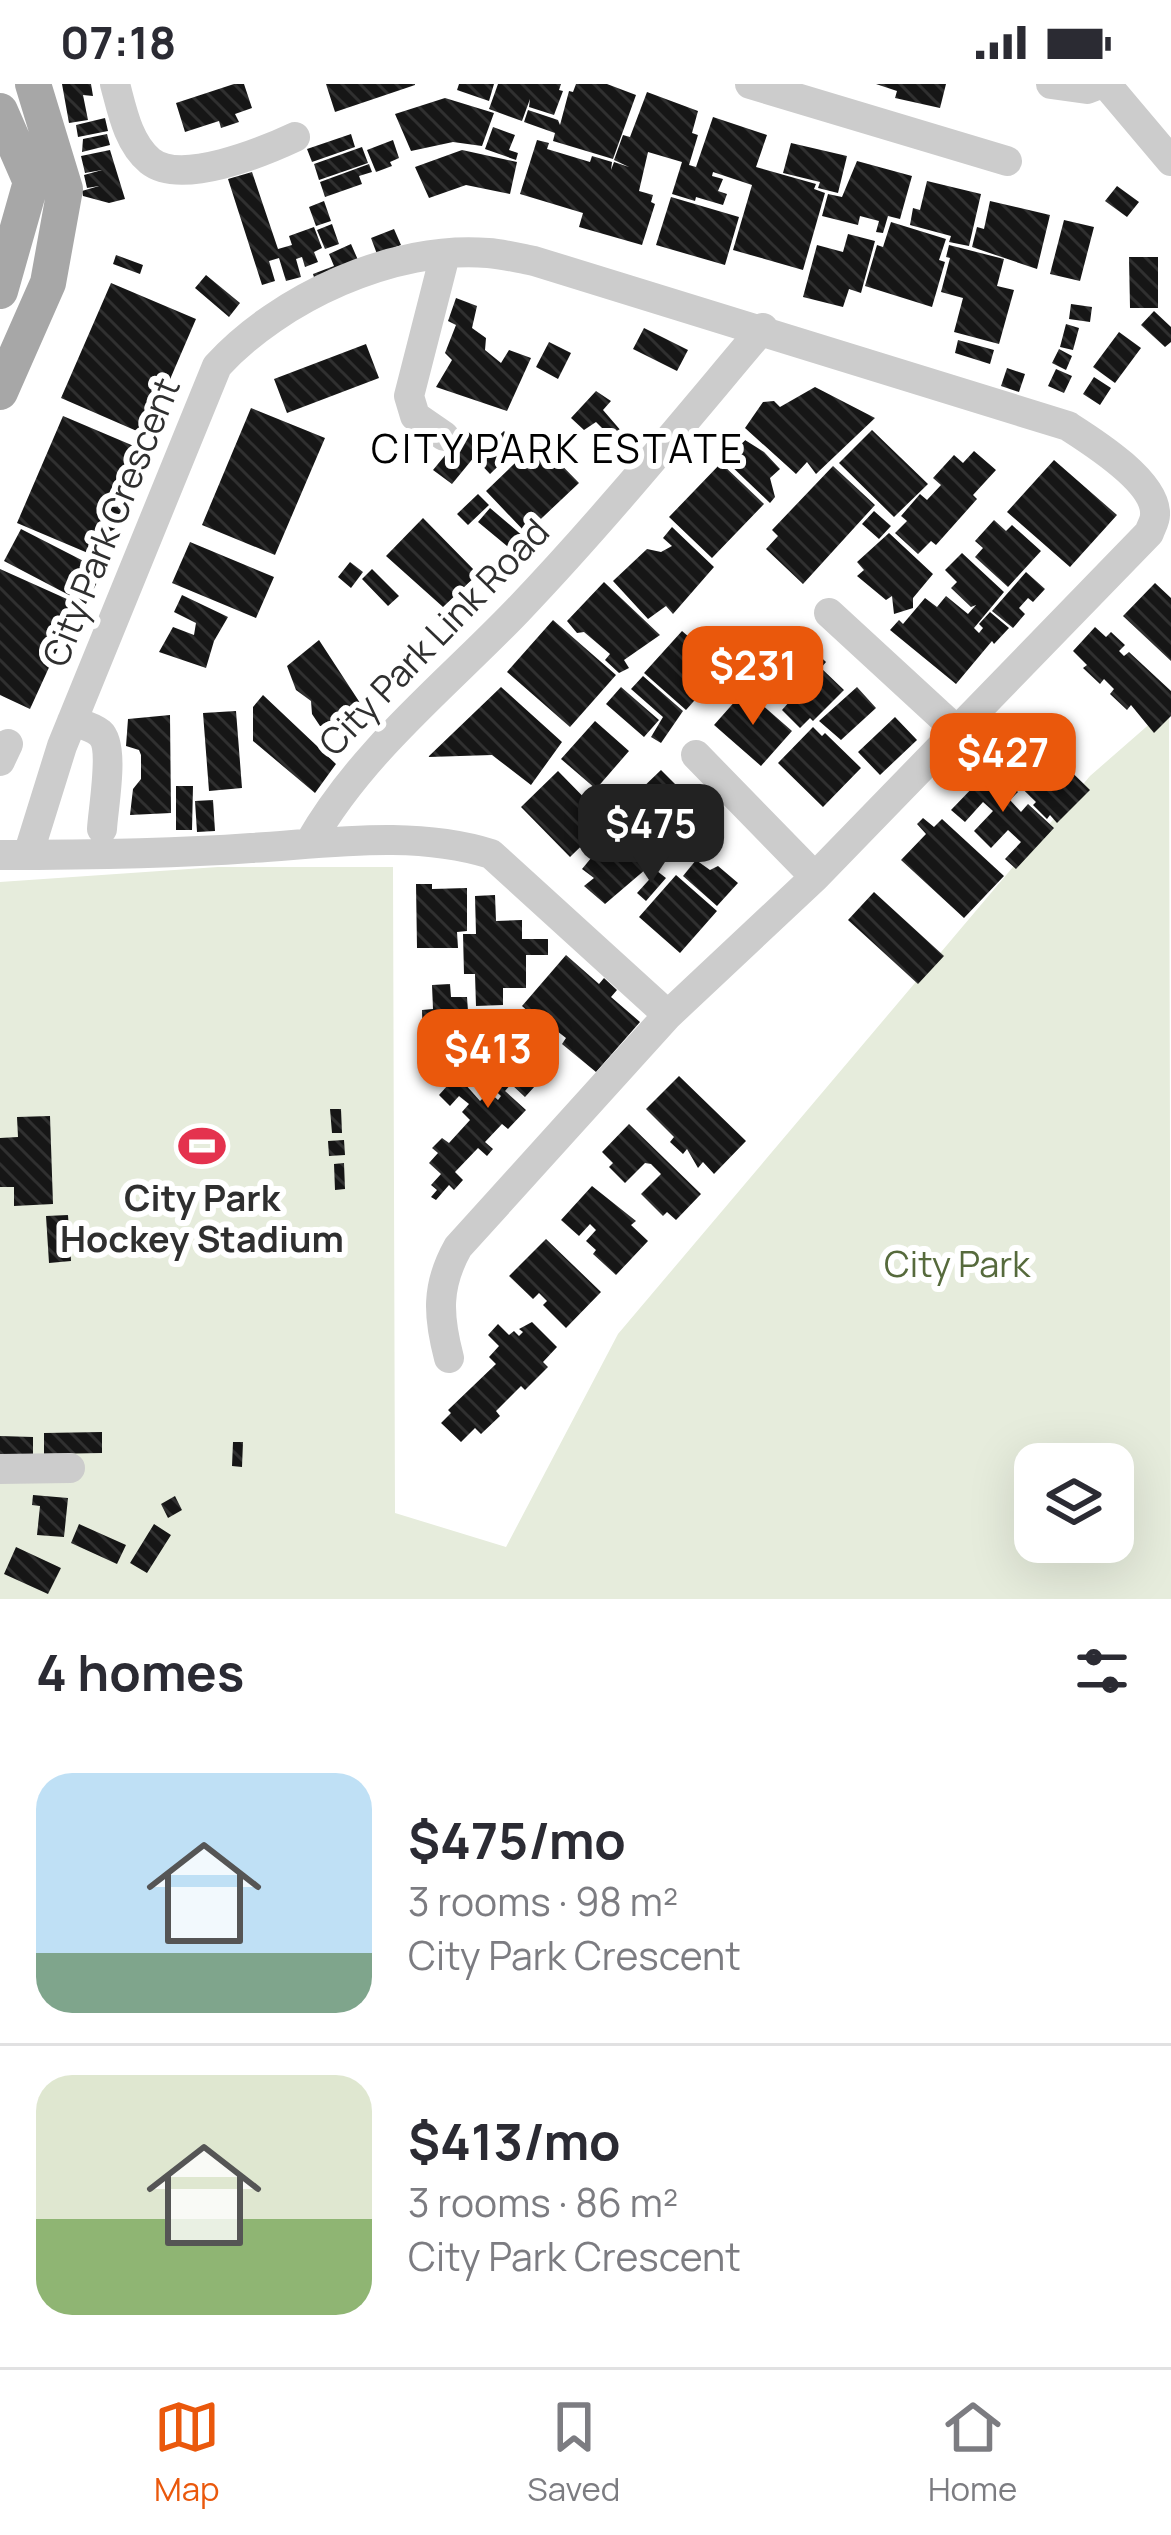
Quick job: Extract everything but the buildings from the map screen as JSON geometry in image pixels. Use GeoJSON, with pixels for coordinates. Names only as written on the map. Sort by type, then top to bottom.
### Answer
{"type":"FeatureCollection","features":[{"type":"Feature","properties":{"kind":"main road"},"geometry":{"type":"LineString","coordinates":[[0,392],[49,283],[64,189],[33,84]]}},
{"type":"Feature","properties":{"kind":"main road"},"geometry":{"type":"LineString","coordinates":[[0,111],[32,182],[0,291]]}},
{"type":"Feature","properties":{"kind":"street"},"geometry":{"type":"LineString","coordinates":[[115,84],[136,146],[151,163],[169,171],[236,160],[295,136]]}},
{"type":"Feature","properties":{"kind":"street"},"geometry":{"type":"LineString","coordinates":[[750,84],[1007,161]]}},
{"type":"Feature","properties":{"kind":"street"},"geometry":{"type":"LineString","coordinates":[[1051,84],[1088,89],[1103,84],[1171,160]]}},
{"type":"Feature","properties":{"kind":"street","name":"City Park Crescent"},"geometry":{"type":"LineString","coordinates":[[668,1015],[491,854],[455,843],[310,842],[14,855],[41,803],[217,366],[265,321],[297,299],[380,269],[485,252],[534,261],[763,328]]}},
{"type":"Feature","properties":{"kind":"street"},"geometry":{"type":"LineString","coordinates":[[444,436],[415,416],[409,396],[445,255]]}},
{"type":"Feature","properties":{"kind":"street"},"geometry":{"type":"LineString","coordinates":[[448,1358],[439,1306],[445,1270],[458,1247],[668,1015],[815,877],[1149,533],[1155,514],[1160,486],[1068,426],[763,328]]}},
{"type":"Feature","properties":{"kind":"street","name":"City Park Link Road"},"geometry":{"type":"LineString","coordinates":[[310,842],[333,802],[366,761],[517,610],[763,328]]}},
{"type":"Feature","properties":{"kind":"street"},"geometry":{"type":"LineString","coordinates":[[829,613],[955,729]]}},
{"type":"Feature","properties":{"kind":"street"},"geometry":{"type":"LineString","coordinates":[[72,721],[98,731],[105,739],[108,759],[101,829]]}},
{"type":"Feature","properties":{"kind":"street"},"geometry":{"type":"LineString","coordinates":[[696,755],[815,877]]}},
{"type":"Feature","properties":{"kind":"street"},"geometry":{"type":"LineString","coordinates":[[0,1469],[70,1468]]}},
{"type":"Feature","properties":{"kind":"green space","name":"City Park"},"geometry":{"type":"Polygon","coordinates":[[[1169,707],[1171,1599],[0,1599],[0,882],[218,867],[393,867],[395,1513],[506,1547],[618,1334],[1090,776],[1169,707]]]}},
{"type":"Feature","properties":{"kind":"place","name":"City Park Hockey Stadium"},"geometry":{"type":"Point","coordinates":[202,1146]}},
{"type":"Feature","properties":{"kind":"district","name":"CITY PARK ESTATE"},"geometry":{"type":"Point","coordinates":[558,449]}}]}
